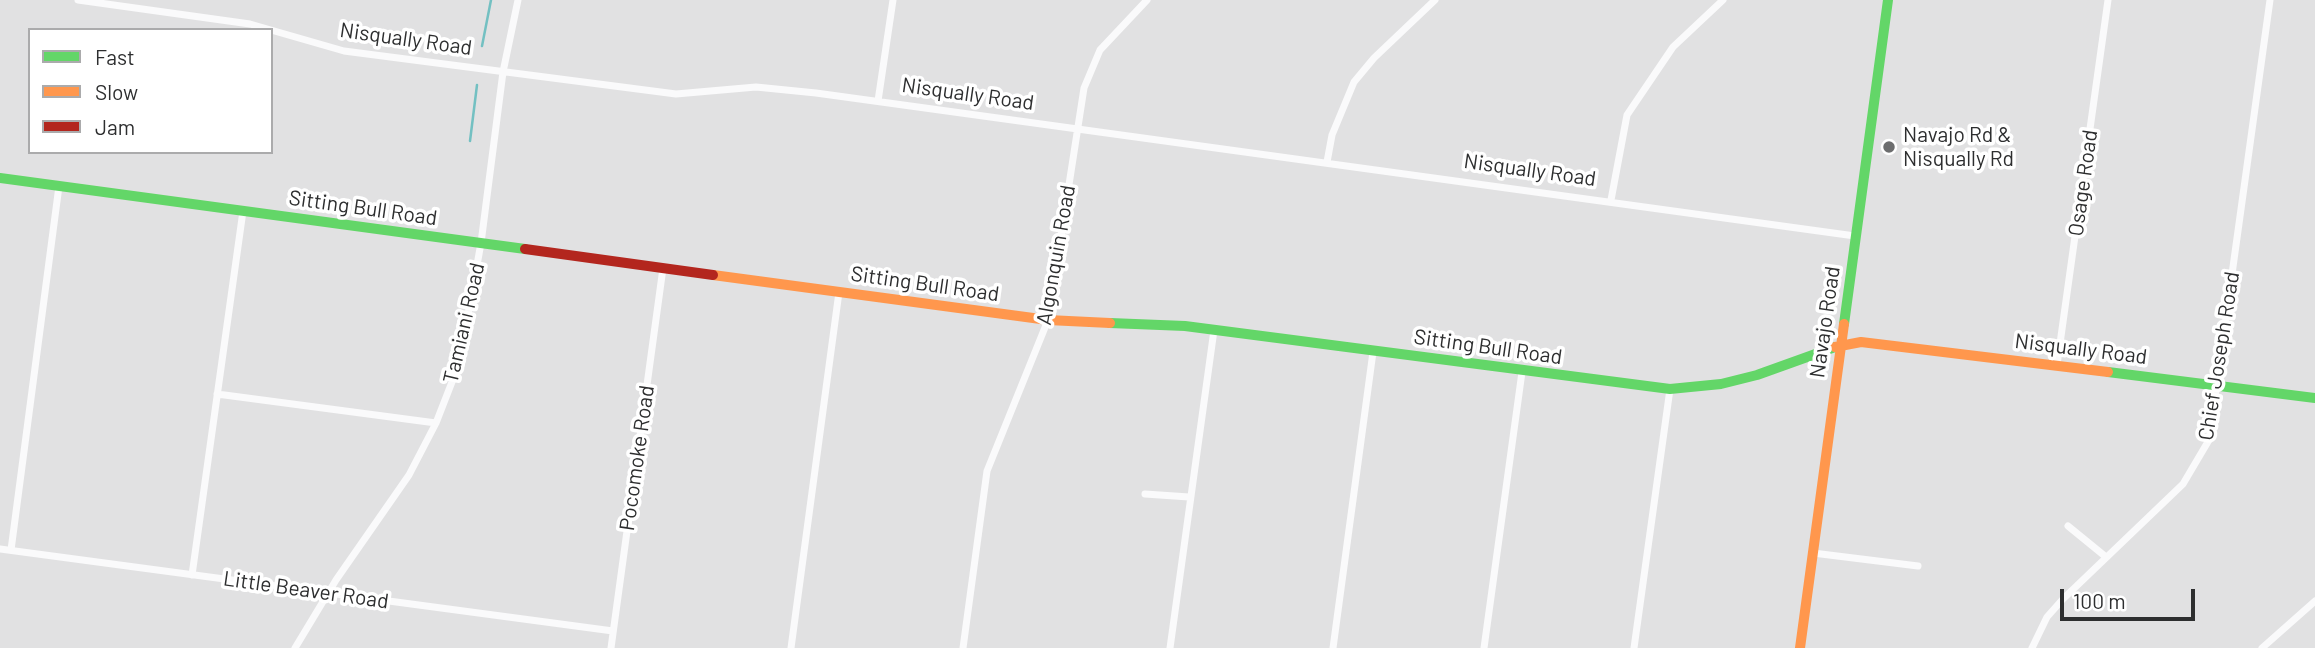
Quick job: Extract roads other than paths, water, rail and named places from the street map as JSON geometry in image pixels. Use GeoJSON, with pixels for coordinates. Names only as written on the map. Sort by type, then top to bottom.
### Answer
{"type":"FeatureCollection","features":[{"type":"Feature","properties":{"kind":"street","name":"Nisqually Road"},"geometry":{"type":"LineString","coordinates":[[78,0],[267,28]]}},
{"type":"Feature","properties":{"kind":"street"},"geometry":{"type":"LineString","coordinates":[[147,9],[148,0]]}},
{"type":"Feature","properties":{"kind":"street","name":"Tamiani Road"},"geometry":{"type":"LineString","coordinates":[[295,648],[328,593],[409,475],[436,423],[459,364],[481,243],[503,72],[518,0]]}},
{"type":"Feature","properties":{"kind":"street"},"geometry":{"type":"LineString","coordinates":[[878,101],[893,0]]}},
{"type":"Feature","properties":{"kind":"street","name":"Algonquin Road"},"geometry":{"type":"LineString","coordinates":[[963,648],[987,471],[1048,320],[1084,88],[1100,50],[1147,0]]}},
{"type":"Feature","properties":{"kind":"street"},"geometry":{"type":"LineString","coordinates":[[1328,162],[1332,135],[1354,82],[1374,58],[1434,0]]}},
{"type":"Feature","properties":{"kind":"street"},"geometry":{"type":"LineString","coordinates":[[1611,200],[1627,115],[1673,47],[1723,0]]}},
{"type":"Feature","properties":{"kind":"street","name":"Navajo Road"},"geometry":{"type":"LineString","coordinates":[[1800,648],[1888,0]]}},
{"type":"Feature","properties":{"kind":"street","name":"Osage Road"},"geometry":{"type":"LineString","coordinates":[[2057,365],[2108,0]]}},
{"type":"Feature","properties":{"kind":"street","name":"Chief Joseph Road"},"geometry":{"type":"LineString","coordinates":[[2032,648],[2047,617],[2106,557],[2167,502],[2196,464],[2209,440],[2270,0]]}},
{"type":"Feature","properties":{"kind":"street","name":"Nisqually Road"},"geometry":{"type":"LineString","coordinates":[[273,30],[344,51],[503,72],[676,94],[755,87],[878,101],[1611,200],[1856,236]]}},
{"type":"Feature","properties":{"kind":"street","name":"Sitting Bull Road"},"geometry":{"type":"LineString","coordinates":[[0,178],[1048,320],[1214,330],[1522,372],[1670,389],[1740,380],[1842,345]]}},
{"type":"Feature","properties":{"kind":"street"},"geometry":{"type":"LineString","coordinates":[[11,550],[59,186]]}},
{"type":"Feature","properties":{"kind":"street"},"geometry":{"type":"LineString","coordinates":[[192,575],[243,211]]}},
{"type":"Feature","properties":{"kind":"street","name":"Pocomoke Road"},"geometry":{"type":"LineString","coordinates":[[611,648],[663,268]]}},
{"type":"Feature","properties":{"kind":"street"},"geometry":{"type":"LineString","coordinates":[[791,648],[839,292]]}},
{"type":"Feature","properties":{"kind":"street"},"geometry":{"type":"LineString","coordinates":[[1170,648],[1214,330]]}},
{"type":"Feature","properties":{"kind":"street","name":"Nisqually Road"},"geometry":{"type":"LineString","coordinates":[[1842,345],[1861,342],[1908,346],[2315,398]]}},
{"type":"Feature","properties":{"kind":"street"},"geometry":{"type":"LineString","coordinates":[[1333,648],[1373,352]]}},
{"type":"Feature","properties":{"kind":"street"},"geometry":{"type":"LineString","coordinates":[[1484,648],[1522,372]]}},
{"type":"Feature","properties":{"kind":"street"},"geometry":{"type":"LineString","coordinates":[[1634,648],[1670,389]]}},
{"type":"Feature","properties":{"kind":"street"},"geometry":{"type":"LineString","coordinates":[[217,394],[436,423]]}},
{"type":"Feature","properties":{"kind":"street"},"geometry":{"type":"LineString","coordinates":[[1145,494],[1189,497]]}},
{"type":"Feature","properties":{"kind":"street"},"geometry":{"type":"LineString","coordinates":[[2068,526],[2106,557]]}},
{"type":"Feature","properties":{"kind":"street","name":"Little Beaver Road"},"geometry":{"type":"LineString","coordinates":[[0,549],[613,631]]}},
{"type":"Feature","properties":{"kind":"street"},"geometry":{"type":"LineString","coordinates":[[1813,553],[1919,566]]}},
{"type":"Feature","properties":{"kind":"street"},"geometry":{"type":"LineString","coordinates":[[2262,648],[2315,601]]}},
{"type":"Feature","properties":{"kind":"waterway"},"geometry":{"type":"LineString","coordinates":[[482,46],[491,0]]}},
{"type":"Feature","properties":{"kind":"waterway"},"geometry":{"type":"LineString","coordinates":[[470,141],[477,85]]}},
{"type":"Feature","properties":{"kind":"place","name":"Navajo Rd & Nisqually Rd"},"geometry":{"type":"Point","coordinates":[1889,147]}}]}
